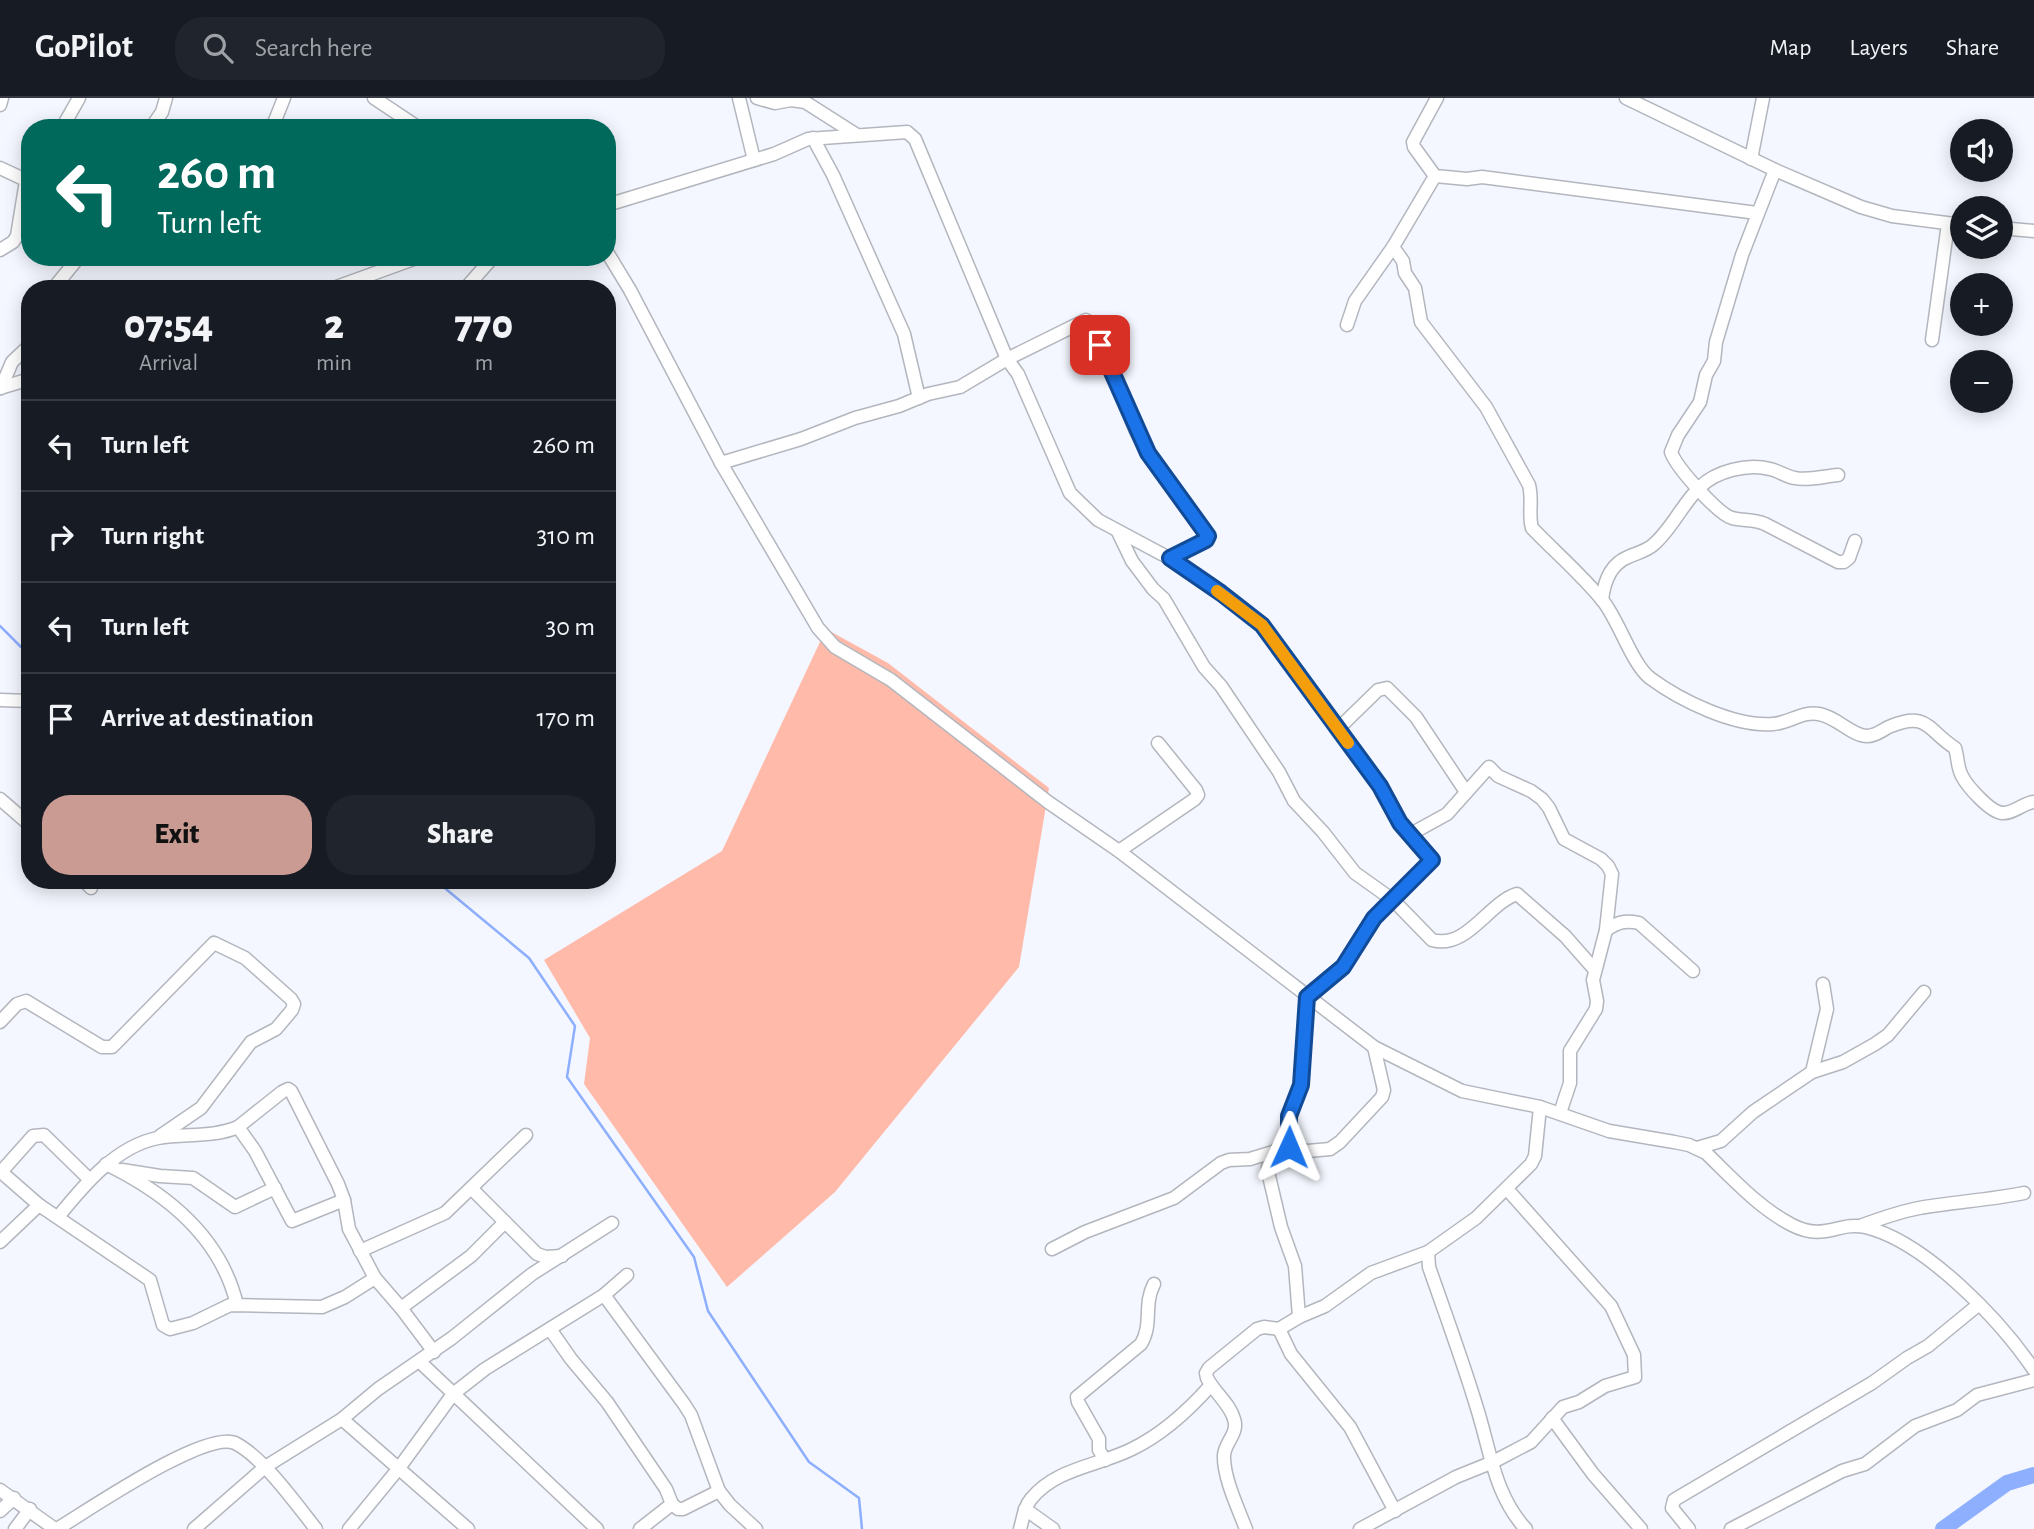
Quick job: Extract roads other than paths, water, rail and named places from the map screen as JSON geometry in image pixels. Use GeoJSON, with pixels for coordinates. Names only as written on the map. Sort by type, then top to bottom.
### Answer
{"type":"FeatureCollection","features":[{"type":"Feature","properties":{"kind":"street"},"geometry":{"type":"LineString","coordinates":[[0,105],[2,98]]}},
{"type":"Feature","properties":{"kind":"street"},"geometry":{"type":"LineString","coordinates":[[67,119],[79,98]]}},
{"type":"Feature","properties":{"kind":"street"},"geometry":{"type":"LineString","coordinates":[[158,119],[166,98]]}},
{"type":"Feature","properties":{"kind":"street"},"geometry":{"type":"LineString","coordinates":[[276,119],[284,98]]}},
{"type":"Feature","properties":{"kind":"street"},"geometry":{"type":"LineString","coordinates":[[374,98],[406,119]]}},
{"type":"Feature","properties":{"kind":"street"},"geometry":{"type":"LineString","coordinates":[[739,98],[754,160]]}},
{"type":"Feature","properties":{"kind":"street"},"geometry":{"type":"LineString","coordinates":[[757,98],[775,103],[791,100],[805,102],[857,135]]}},
{"type":"Feature","properties":{"kind":"street"},"geometry":{"type":"LineString","coordinates":[[1437,98],[1413,142],[1435,176],[1467,179],[1482,177],[1757,213]]}},
{"type":"Feature","properties":{"kind":"street"},"geometry":{"type":"LineString","coordinates":[[1626,98],[1774,170],[1878,213],[1948,224],[1932,340]]}},
{"type":"Feature","properties":{"kind":"street"},"geometry":{"type":"LineString","coordinates":[[1751,159],[1763,98]]}},
{"type":"Feature","properties":{"kind":"street"},"geometry":{"type":"LineString","coordinates":[[616,202],[754,160],[813,138],[907,132],[915,139],[1007,359],[1018,374],[1070,493],[1098,520],[1170,558],[1262,625],[1380,786],[1409,835],[1431,862],[1374,918],[1343,967],[1307,997],[1301,1085],[1289,1116],[1283,1148],[1269,1167],[1281,1227],[1296,1266],[1299,1317]]}},
{"type":"Feature","properties":{"kind":"street"},"geometry":{"type":"LineString","coordinates":[[813,138],[834,175],[904,334],[919,398]]}},
{"type":"Feature","properties":{"kind":"street"},"geometry":{"type":"LineString","coordinates":[[0,168],[21,178]]}},
{"type":"Feature","properties":{"kind":"street"},"geometry":{"type":"LineString","coordinates":[[1774,170],[1742,255],[1716,342],[1714,361],[1706,375],[1700,402],[1678,435],[1671,452],[1674,462],[1698,489],[1731,518],[1765,524],[1838,562],[1849,558],[1855,541]]}},
{"type":"Feature","properties":{"kind":"street"},"geometry":{"type":"LineString","coordinates":[[1347,325],[1355,302],[1393,247],[1435,176]]}},
{"type":"Feature","properties":{"kind":"street"},"geometry":{"type":"LineString","coordinates":[[0,250],[17,236],[21,216]]}},
{"type":"Feature","properties":{"kind":"street"},"geometry":{"type":"LineString","coordinates":[[2013,229],[2034,231]]}},
{"type":"Feature","properties":{"kind":"street"},"geometry":{"type":"LineString","coordinates":[[1393,247],[1404,261],[1405,273],[1415,288],[1421,322],[1486,407],[1529,485],[1532,528],[1602,600],[1648,677],[1694,704],[1744,722],[1771,724],[1804,713],[1818,714],[1833,717],[1860,735],[1867,736],[1876,735],[1890,726],[1921,720],[1943,741],[1955,748],[1962,776],[1976,795],[1996,811],[2008,812],[2034,802]]}},
{"type":"Feature","properties":{"kind":"street"},"geometry":{"type":"LineString","coordinates":[[60,280],[71,266]]}},
{"type":"Feature","properties":{"kind":"street"},"geometry":{"type":"LineString","coordinates":[[356,280],[394,266]]}},
{"type":"Feature","properties":{"kind":"street"},"geometry":{"type":"LineString","coordinates":[[473,280],[486,266]]}},
{"type":"Feature","properties":{"kind":"street"},"geometry":{"type":"LineString","coordinates":[[615,266],[721,463],[828,641],[891,680],[1048,802],[1119,851],[1374,1047],[1462,1091],[1539,1107],[1609,1131],[1697,1148],[1706,1153],[1755,1200],[1791,1225],[1816,1233],[1860,1226],[1913,1209],[1984,1201],[2024,1193]]}},
{"type":"Feature","properties":{"kind":"street"},"geometry":{"type":"LineString","coordinates":[[721,463],[801,439],[855,418],[967,385],[1007,359],[1086,320],[1091,324],[1148,453],[1208,536],[1206,540],[1170,558]]}},
{"type":"Feature","properties":{"kind":"street"},"geometry":{"type":"LineString","coordinates":[[1,388],[12,362],[21,354]]}},
{"type":"Feature","properties":{"kind":"street"},"geometry":{"type":"LineString","coordinates":[[1,388],[21,382]]}},
{"type":"Feature","properties":{"kind":"street"},"geometry":{"type":"LineString","coordinates":[[1602,600],[1604,585],[1616,565],[1654,544],[1698,489],[1714,476],[1739,469],[1767,468],[1800,479],[1838,475]]}},
{"type":"Feature","properties":{"kind":"street"},"geometry":{"type":"LineString","coordinates":[[1118,531],[1132,561],[1164,599],[1204,667],[1221,686],[1279,772],[1294,801],[1324,832],[1355,873],[1394,900],[1438,942],[1466,933],[1494,906],[1517,894],[1564,936],[1595,970]]}},
{"type":"Feature","properties":{"kind":"street"},"geometry":{"type":"LineString","coordinates":[[1338,729],[1378,690],[1387,688],[1416,717],[1466,792]]}},
{"type":"Feature","properties":{"kind":"street"},"geometry":{"type":"LineString","coordinates":[[0,700],[21,701]]}},
{"type":"Feature","properties":{"kind":"street"},"geometry":{"type":"LineString","coordinates":[[1119,851],[1198,795],[1158,743]]}},
{"type":"Feature","properties":{"kind":"street"},"geometry":{"type":"LineString","coordinates":[[1409,835],[1447,814],[1489,767],[1498,776],[1542,799],[1564,839],[1601,859],[1608,866],[1612,883],[1606,930],[1595,970],[1593,988],[1597,1001],[1596,1009],[1570,1051],[1570,1083],[1560,1113]]}},
{"type":"Feature","properties":{"kind":"street"},"geometry":{"type":"LineString","coordinates":[[0,799],[21,817]]}},
{"type":"Feature","properties":{"kind":"street"},"geometry":{"type":"LineString","coordinates":[[1606,930],[1617,922],[1639,923],[1693,971]]}},
{"type":"Feature","properties":{"kind":"street"},"geometry":{"type":"LineString","coordinates":[[0,1022],[21,1000],[26,1001],[102,1046],[112,1047],[214,943],[245,958],[294,1004],[276,1029],[251,1042],[201,1108],[158,1138],[136,1146],[112,1167],[89,1179],[58,1217]]}},
{"type":"Feature","properties":{"kind":"street"},"geometry":{"type":"LineString","coordinates":[[1812,1072],[1827,1009],[1824,984]]}},
{"type":"Feature","properties":{"kind":"street"},"geometry":{"type":"LineString","coordinates":[[1697,1148],[1721,1140],[1754,1112],[1812,1072],[1843,1062],[1875,1044],[1888,1035],[1924,992]]}},
{"type":"Feature","properties":{"kind":"street"},"geometry":{"type":"LineString","coordinates":[[1052,1249],[1085,1232],[1174,1198],[1229,1160],[1250,1159],[1283,1148],[1308,1152],[1330,1149],[1376,1104],[1384,1090],[1374,1047]]}},
{"type":"Feature","properties":{"kind":"street"},"geometry":{"type":"LineString","coordinates":[[158,1138],[208,1135],[238,1127],[282,1092],[288,1089],[291,1091],[344,1200],[349,1229],[360,1251],[375,1278],[434,1352]]}},
{"type":"Feature","properties":{"kind":"street"},"geometry":{"type":"LineString","coordinates":[[1245,1529],[1231,1490],[1224,1455],[1236,1423],[1211,1385],[1206,1373],[1209,1368],[1264,1326],[1279,1329],[1325,1306],[1356,1282],[1379,1269],[1428,1252],[1469,1225],[1531,1164],[1535,1156],[1539,1107]]}},
{"type":"Feature","properties":{"kind":"street"},"geometry":{"type":"LineString","coordinates":[[238,1127],[256,1151],[292,1221],[344,1200]]}},
{"type":"Feature","properties":{"kind":"street"},"geometry":{"type":"LineString","coordinates":[[89,1179],[44,1135],[38,1134],[33,1136],[1,1172],[39,1205],[150,1280],[163,1325],[170,1329],[181,1328],[220,1309],[237,1305],[322,1307],[345,1297],[375,1278]]}},
{"type":"Feature","properties":{"kind":"street"},"geometry":{"type":"LineString","coordinates":[[360,1251],[438,1217],[472,1189],[526,1135]]}},
{"type":"Feature","properties":{"kind":"street"},"geometry":{"type":"LineString","coordinates":[[112,1167],[193,1178],[235,1207],[275,1188]]}},
{"type":"Feature","properties":{"kind":"street"},"geometry":{"type":"LineString","coordinates":[[112,1167],[167,1200],[197,1227],[228,1276],[237,1305]]}},
{"type":"Feature","properties":{"kind":"street"},"geometry":{"type":"LineString","coordinates":[[472,1189],[537,1254],[562,1256]]}},
{"type":"Feature","properties":{"kind":"street"},"geometry":{"type":"LineString","coordinates":[[1360,1529],[1456,1477],[1531,1442],[1563,1407],[1579,1402],[1605,1386],[1635,1377],[1634,1355],[1611,1306],[1507,1189]]}},
{"type":"Feature","properties":{"kind":"street"},"geometry":{"type":"LineString","coordinates":[[0,1242],[39,1205]]}},
{"type":"Feature","properties":{"kind":"street"},"geometry":{"type":"LineString","coordinates":[[401,1308],[471,1256],[505,1222]]}},
{"type":"Feature","properties":{"kind":"street"},"geometry":{"type":"LineString","coordinates":[[194,1529],[265,1467],[342,1419],[378,1389],[434,1352],[514,1287],[612,1223]]}},
{"type":"Feature","properties":{"kind":"street"},"geometry":{"type":"LineString","coordinates":[[1860,1226],[1887,1235],[1927,1259],[2001,1327],[2034,1370]]}},
{"type":"Feature","properties":{"kind":"street"},"geometry":{"type":"LineString","coordinates":[[1428,1252],[1429,1267],[1476,1405],[1493,1462],[1496,1482],[1526,1529]]}},
{"type":"Feature","properties":{"kind":"street"},"geometry":{"type":"LineString","coordinates":[[349,1529],[399,1468],[453,1394],[473,1377],[604,1295],[627,1275]]}},
{"type":"Feature","properties":{"kind":"street"},"geometry":{"type":"LineString","coordinates":[[1105,1460],[1099,1450],[1100,1439],[1077,1402],[1077,1397],[1141,1344],[1146,1336],[1147,1303],[1154,1284]]}},
{"type":"Feature","properties":{"kind":"street"},"geometry":{"type":"LineString","coordinates":[[604,1295],[691,1415],[719,1491],[756,1529]]}},
{"type":"Feature","properties":{"kind":"street"},"geometry":{"type":"LineString","coordinates":[[1686,1528],[1672,1507],[1674,1500],[1872,1383],[1906,1357],[1928,1346],[1978,1305]]}},
{"type":"Feature","properties":{"kind":"street"},"geometry":{"type":"LineString","coordinates":[[550,1329],[570,1359],[607,1402],[666,1489],[671,1504],[678,1510],[683,1509],[719,1491]]}},
{"type":"Feature","properties":{"kind":"street"},"geometry":{"type":"LineString","coordinates":[[1279,1329],[1291,1354],[1350,1427],[1395,1511]]}},
{"type":"Feature","properties":{"kind":"street"},"geometry":{"type":"LineString","coordinates":[[420,1362],[597,1529]]}},
{"type":"Feature","properties":{"kind":"street"},"geometry":{"type":"LineString","coordinates":[[1731,1529],[1842,1471],[1866,1464],[1915,1426],[1957,1410],[1972,1398],[1987,1391],[2034,1380]]}},
{"type":"Feature","properties":{"kind":"street"},"geometry":{"type":"LineString","coordinates":[[1020,1529],[1025,1509],[1031,1499],[1058,1478],[1132,1449],[1191,1408],[1211,1385]]}},
{"type":"Feature","properties":{"kind":"street"},"geometry":{"type":"LineString","coordinates":[[342,1419],[468,1529]]}},
{"type":"Feature","properties":{"kind":"street"},"geometry":{"type":"LineString","coordinates":[[1552,1419],[1593,1474],[1641,1529]]}},
{"type":"Feature","properties":{"kind":"street"},"geometry":{"type":"LineString","coordinates":[[0,1490],[56,1529],[185,1453],[225,1441],[233,1443],[265,1467],[317,1529]]}},
{"type":"Feature","properties":{"kind":"street"},"geometry":{"type":"LineString","coordinates":[[0,1511],[13,1498]]}},
{"type":"Feature","properties":{"kind":"street"},"geometry":{"type":"LineString","coordinates":[[640,1529],[671,1504]]}},
{"type":"Feature","properties":{"kind":"street"},"geometry":{"type":"LineString","coordinates":[[15,1529],[30,1509]]}},
{"type":"Feature","properties":{"kind":"street"},"geometry":{"type":"LineString","coordinates":[[1025,1509],[1053,1529]]}},
{"type":"Feature","properties":{"kind":"waterway"},"geometry":{"type":"LineString","coordinates":[[0,626],[21,647]]}},
{"type":"Feature","properties":{"kind":"waterway"},"geometry":{"type":"LineString","coordinates":[[446,889],[529,958],[575,1026],[567,1077],[694,1257],[708,1311],[809,1462],[859,1498],[862,1529]]}},
{"type":"Feature","properties":{"kind":"waterway"},"geometry":{"type":"LineString","coordinates":[[1943,1529],[2007,1483],[2034,1475]]}}]}
